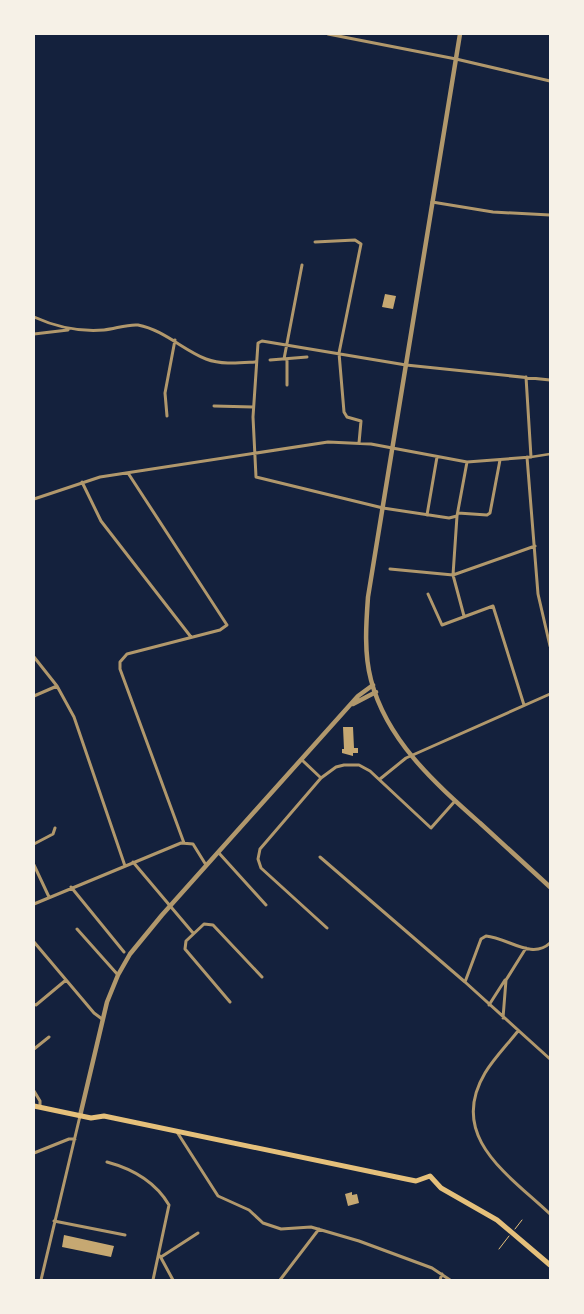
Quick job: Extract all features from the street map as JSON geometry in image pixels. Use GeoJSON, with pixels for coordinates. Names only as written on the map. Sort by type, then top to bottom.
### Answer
{"type":"FeatureCollection","features":[{"type":"Feature","properties":{"kind":"main road"},"geometry":{"type":"LineString","coordinates":[[37,1107],[92,1118],[104,1116],[406,1179],[416,1180],[430,1176],[441,1188],[497,1220],[550,1265]]}},
{"type":"Feature","properties":{"kind":"street"},"geometry":{"type":"LineString","coordinates":[[328,34],[456,59],[550,81]]}},
{"type":"Feature","properties":{"kind":"street"},"geometry":{"type":"LineString","coordinates":[[460,34],[383,508],[367,620],[369,665],[376,692],[394,731],[410,756],[455,801],[550,887]]}},
{"type":"Feature","properties":{"kind":"street"},"geometry":{"type":"LineString","coordinates":[[432,202],[493,212],[550,215]]}},
{"type":"Feature","properties":{"kind":"street"},"geometry":{"type":"LineString","coordinates":[[315,242],[355,240],[361,244],[339,353],[344,412],[348,417],[361,421],[359,443]]}},
{"type":"Feature","properties":{"kind":"street"},"geometry":{"type":"LineString","coordinates":[[287,385],[286,345],[302,264]]}},
{"type":"Feature","properties":{"kind":"street"},"geometry":{"type":"LineString","coordinates":[[34,317],[61,327],[74,329],[99,330],[140,326],[175,340],[203,358],[217,362],[256,362]]}},
{"type":"Feature","properties":{"kind":"street"},"geometry":{"type":"LineString","coordinates":[[34,334],[74,329]]}},
{"type":"Feature","properties":{"kind":"street"},"geometry":{"type":"LineString","coordinates":[[167,416],[165,393],[175,340]]}},
{"type":"Feature","properties":{"kind":"street"},"geometry":{"type":"LineString","coordinates":[[500,460],[490,513],[487,515],[458,514],[449,518],[383,508],[256,477],[253,408],[256,345],[259,341],[406,365],[550,380]]}},
{"type":"Feature","properties":{"kind":"street"},"geometry":{"type":"LineString","coordinates":[[270,360],[307,357]]}},
{"type":"Feature","properties":{"kind":"street"},"geometry":{"type":"LineString","coordinates":[[526,377],[529,457],[539,599],[550,646]]}},
{"type":"Feature","properties":{"kind":"street"},"geometry":{"type":"LineString","coordinates":[[214,406],[253,408]]}},
{"type":"Feature","properties":{"kind":"street"},"geometry":{"type":"LineString","coordinates":[[34,499],[82,482],[128,473],[254,455],[328,442],[393,447],[410,453],[467,462],[550,454]]}},
{"type":"Feature","properties":{"kind":"street"},"geometry":{"type":"LineString","coordinates":[[427,515],[437,457]]}},
{"type":"Feature","properties":{"kind":"street"},"geometry":{"type":"LineString","coordinates":[[464,616],[454,575],[458,514],[467,462]]}},
{"type":"Feature","properties":{"kind":"street"},"geometry":{"type":"LineString","coordinates":[[128,473],[225,621],[227,627],[127,654],[122,658],[120,664],[184,842]]}},
{"type":"Feature","properties":{"kind":"street"},"geometry":{"type":"LineString","coordinates":[[82,482],[101,521],[191,637]]}},
{"type":"Feature","properties":{"kind":"street"},"geometry":{"type":"LineString","coordinates":[[390,569],[454,575],[535,546]]}},
{"type":"Feature","properties":{"kind":"street"},"geometry":{"type":"LineString","coordinates":[[428,594],[442,625],[493,606],[524,705]]}},
{"type":"Feature","properties":{"kind":"street"},"geometry":{"type":"LineString","coordinates":[[34,657],[57,686],[76,724],[125,866]]}},
{"type":"Feature","properties":{"kind":"street"},"geometry":{"type":"LineString","coordinates":[[42,1280],[54,1221],[102,1019],[118,974],[141,939],[206,865],[363,691],[373,685]]}},
{"type":"Feature","properties":{"kind":"street"},"geometry":{"type":"LineString","coordinates":[[34,696],[57,686]]}},
{"type":"Feature","properties":{"kind":"street"},"geometry":{"type":"LineString","coordinates":[[350,706],[376,692]]}},
{"type":"Feature","properties":{"kind":"street"},"geometry":{"type":"LineString","coordinates":[[380,779],[389,769],[410,756],[550,694]]}},
{"type":"Feature","properties":{"kind":"street"},"geometry":{"type":"LineString","coordinates":[[302,760],[321,778]]}},
{"type":"Feature","properties":{"kind":"street"},"geometry":{"type":"LineString","coordinates":[[327,928],[261,868],[258,859],[260,849],[321,778],[336,767],[352,764],[360,765],[380,779],[432,828],[455,801]]}},
{"type":"Feature","properties":{"kind":"street"},"geometry":{"type":"LineString","coordinates":[[34,844],[53,834],[55,828]]}},
{"type":"Feature","properties":{"kind":"street"},"geometry":{"type":"LineString","coordinates":[[34,904],[70,887],[184,842],[194,845],[206,865]]}},
{"type":"Feature","properties":{"kind":"street"},"geometry":{"type":"LineString","coordinates":[[218,852],[266,905]]}},
{"type":"Feature","properties":{"kind":"street"},"geometry":{"type":"LineString","coordinates":[[320,857],[465,982],[550,1059]]}},
{"type":"Feature","properties":{"kind":"street"},"geometry":{"type":"LineString","coordinates":[[133,862],[193,933]]}},
{"type":"Feature","properties":{"kind":"street"},"geometry":{"type":"LineString","coordinates":[[34,865],[49,897]]}},
{"type":"Feature","properties":{"kind":"street"},"geometry":{"type":"LineString","coordinates":[[70,887],[124,952]]}},
{"type":"Feature","properties":{"kind":"street"},"geometry":{"type":"LineString","coordinates":[[230,1002],[185,949],[186,941],[204,924],[211,924],[262,977]]}},
{"type":"Feature","properties":{"kind":"street"},"geometry":{"type":"LineString","coordinates":[[77,929],[118,974]]}},
{"type":"Feature","properties":{"kind":"street"},"geometry":{"type":"LineString","coordinates":[[465,982],[481,939],[486,936],[539,951],[550,943]]}},
{"type":"Feature","properties":{"kind":"street"},"geometry":{"type":"LineString","coordinates":[[34,942],[94,1014],[102,1019]]}},
{"type":"Feature","properties":{"kind":"street"},"geometry":{"type":"LineString","coordinates":[[489,1005],[526,948]]}},
{"type":"Feature","properties":{"kind":"street"},"geometry":{"type":"LineString","coordinates":[[34,1004],[36,1005],[66,980]]}},
{"type":"Feature","properties":{"kind":"street"},"geometry":{"type":"LineString","coordinates":[[503,1018],[506,980]]}},
{"type":"Feature","properties":{"kind":"street"},"geometry":{"type":"LineString","coordinates":[[518,1031],[485,1073],[474,1100],[472,1118],[478,1138],[484,1149],[550,1214]]}},
{"type":"Feature","properties":{"kind":"street"},"geometry":{"type":"LineString","coordinates":[[34,1049],[49,1037]]}},
{"type":"Feature","properties":{"kind":"street"},"geometry":{"type":"LineString","coordinates":[[34,1091],[40,1101],[37,1107]]}},
{"type":"Feature","properties":{"kind":"street"},"geometry":{"type":"LineString","coordinates":[[176,1132],[218,1196],[249,1210],[270,1226],[281,1229],[311,1227],[319,1229],[399,1256],[442,1274],[450,1280]]}},
{"type":"Feature","properties":{"kind":"street"},"geometry":{"type":"LineString","coordinates":[[34,1153],[69,1139],[75,1139]]}},
{"type":"Feature","properties":{"kind":"street"},"geometry":{"type":"LineString","coordinates":[[107,1162],[133,1171],[149,1181],[158,1188],[169,1205],[153,1280]]}},
{"type":"Feature","properties":{"kind":"street"},"geometry":{"type":"LineString","coordinates":[[54,1221],[125,1235]]}},
{"type":"Feature","properties":{"kind":"street"},"geometry":{"type":"LineString","coordinates":[[280,1280],[319,1229]]}},
{"type":"Feature","properties":{"kind":"street"},"geometry":{"type":"LineString","coordinates":[[159,1256],[198,1233]]}},
{"type":"Feature","properties":{"kind":"street"},"geometry":{"type":"LineString","coordinates":[[159,1256],[173,1280]]}},
{"type":"Feature","properties":{"kind":"street"},"geometry":{"type":"LineString","coordinates":[[440,1280],[442,1274]]}},
{"type":"Feature","properties":{"kind":"building"},"geometry":{"type":"Polygon","coordinates":[[[385,294],[396,296],[393,309],[382,307],[385,294]]]}},
{"type":"Feature","properties":{"kind":"building"},"geometry":{"type":"Polygon","coordinates":[[[343,727],[353,727],[354,748],[358,748],[358,753],[353,753],[353,756],[342,753],[342,749],[344,749],[343,727]]]}},
{"type":"Feature","properties":{"kind":"building"},"geometry":{"type":"Polygon","coordinates":[[[352,1192],[352,1195],[357,1194],[359,1203],[348,1206],[345,1194],[352,1192]]]}},
{"type":"Feature","properties":{"kind":"building"},"geometry":{"type":"Polygon","coordinates":[[[64,1235],[114,1246],[111,1257],[62,1247],[64,1235]]]}}]}
